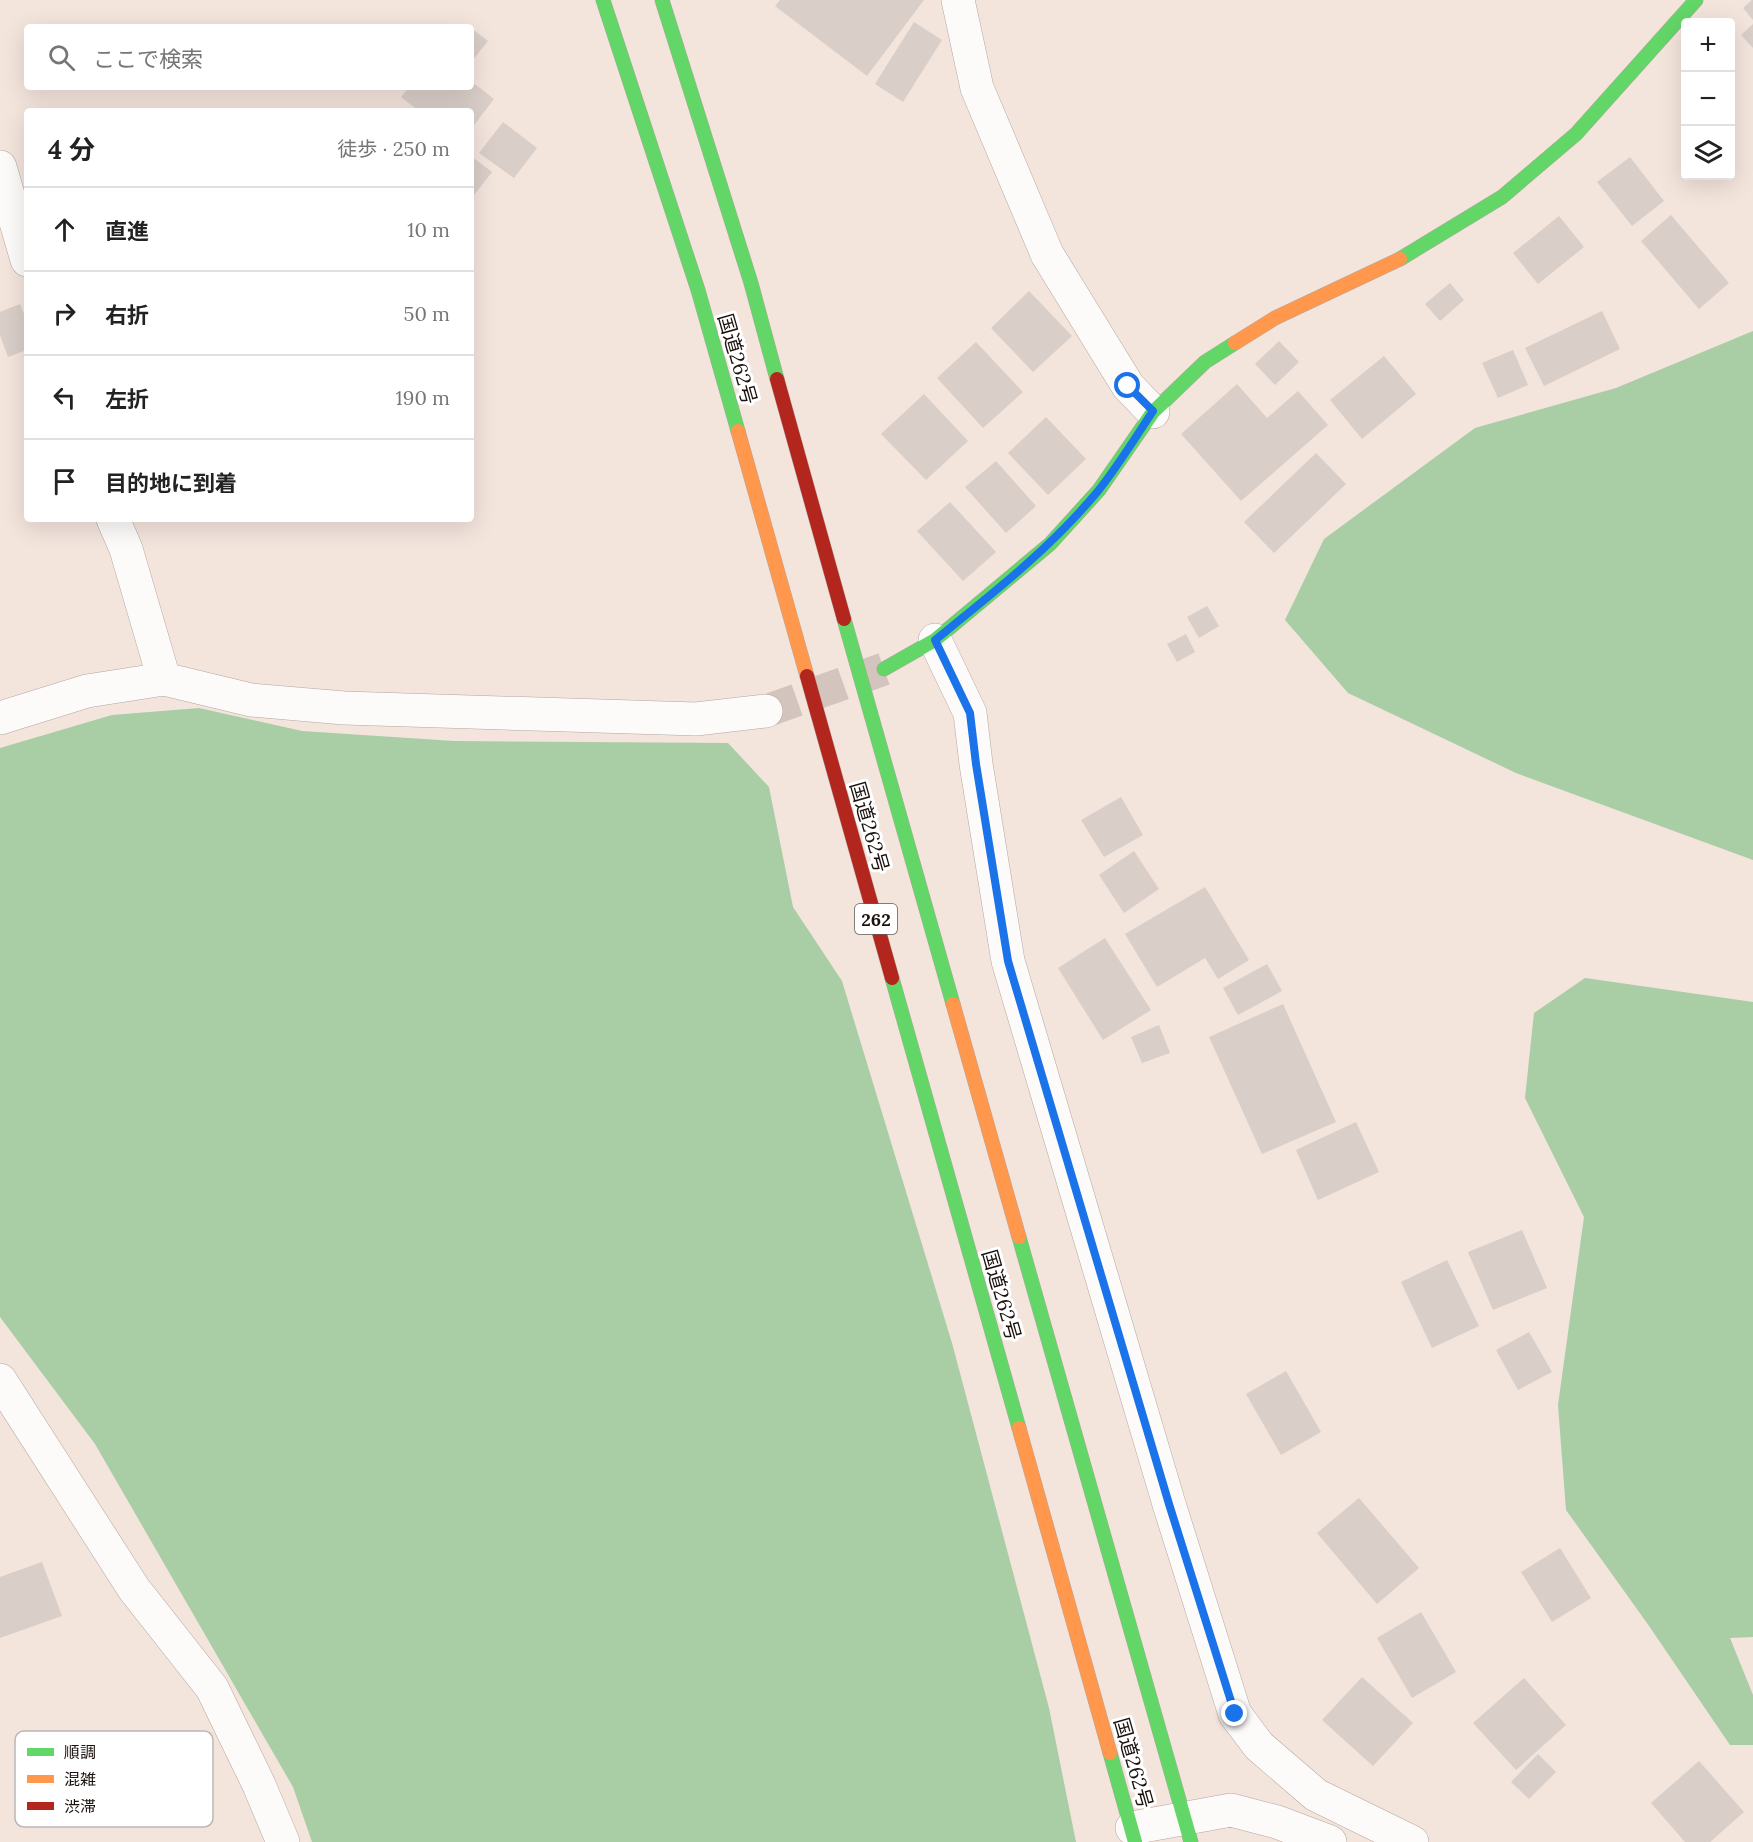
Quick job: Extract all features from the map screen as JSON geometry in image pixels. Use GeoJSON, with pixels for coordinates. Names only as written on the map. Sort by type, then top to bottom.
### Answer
{"type":"FeatureCollection","features":[{"type":"Feature","properties":{"kind":"main road","name":"国道262号"},"geometry":{"type":"LineString","coordinates":[[603,0],[698,290],[1134,1835]]}},
{"type":"Feature","properties":{"kind":"main road","name":"国道262号"},"geometry":{"type":"LineString","coordinates":[[662,0],[751,283],[882,754],[1188,1830]]}},
{"type":"Feature","properties":{"kind":"main road"},"geometry":{"type":"LineString","coordinates":[[884,669],[935,640],[1050,544],[1099,490],[1153,411],[1205,362],[1275,318],[1398,260],[1502,197],[1576,134],[1696,0]]}},
{"type":"Feature","properties":{"kind":"street"},"geometry":{"type":"LineString","coordinates":[[958,0],[977,88],[1047,254],[1128,386],[1153,411]]}},
{"type":"Feature","properties":{"kind":"street"},"geometry":{"type":"LineString","coordinates":[[0,167],[24,250]]}},
{"type":"Feature","properties":{"kind":"street"},"geometry":{"type":"LineString","coordinates":[[114,522],[126,549],[164,679]]}},
{"type":"Feature","properties":{"kind":"street"},"geometry":{"type":"LineString","coordinates":[[935,640],[970,713],[1008,961],[1169,1504],[1235,1714],[1259,1746],[1316,1795],[1395,1839]]}},
{"type":"Feature","properties":{"kind":"street"},"geometry":{"type":"LineString","coordinates":[[0,718],[87,691],[164,679],[251,700],[344,708],[696,719],[766,711]]}},
{"type":"Feature","properties":{"kind":"street"},"geometry":{"type":"LineString","coordinates":[[0,1380],[134,1589],[212,1688],[283,1842]]}},
{"type":"Feature","properties":{"kind":"street"},"geometry":{"type":"LineString","coordinates":[[1134,1835],[1188,1830],[1232,1810],[1277,1822],[1330,1842]]}},
{"type":"Feature","properties":{"kind":"green space"},"geometry":{"type":"Polygon","coordinates":[[[1753,331],[1753,860],[1516,773],[1348,693],[1285,620],[1324,539],[1475,428],[1616,388],[1753,331]]]}},
{"type":"Feature","properties":{"kind":"green space"},"geometry":{"type":"Polygon","coordinates":[[[199,708],[302,731],[454,741],[728,743],[769,787],[793,907],[842,981],[952,1343],[1049,1708],[1076,1842],[312,1842],[293,1787],[95,1444],[0,1317],[0,748],[112,715],[199,708]]]}},
{"type":"Feature","properties":{"kind":"green space"},"geometry":{"type":"Polygon","coordinates":[[[1585,978],[1753,1002],[1753,1637],[1730,1638],[1753,1695],[1753,1745],[1730,1745],[1566,1510],[1558,1405],[1584,1217],[1525,1098],[1534,1013],[1585,978]]]}},
{"type":"Feature","properties":{"kind":"building"},"geometry":{"type":"Polygon","coordinates":[[[780,0],[924,0],[867,76],[775,6],[780,0]]]}},
{"type":"Feature","properties":{"kind":"building"},"geometry":{"type":"Polygon","coordinates":[[[1753,0],[1753,20],[1743,8],[1753,0]]]}},
{"type":"Feature","properties":{"kind":"building"},"geometry":{"type":"Polygon","coordinates":[[[914,22],[942,40],[903,102],[875,84],[914,22]]]}},
{"type":"Feature","properties":{"kind":"building"},"geometry":{"type":"Polygon","coordinates":[[[1753,24],[1753,48],[1741,35],[1753,24]]]}},
{"type":"Feature","properties":{"kind":"building"},"geometry":{"type":"Polygon","coordinates":[[[474,30],[488,41],[474,58],[474,30]]]}},
{"type":"Feature","properties":{"kind":"building"},"geometry":{"type":"Polygon","coordinates":[[[474,83],[494,99],[474,125],[474,108],[415,108],[401,97],[407,90],[474,90],[474,83]]]}},
{"type":"Feature","properties":{"kind":"building"},"geometry":{"type":"Polygon","coordinates":[[[503,122],[537,148],[514,178],[479,153],[503,122]]]}},
{"type":"Feature","properties":{"kind":"building"},"geometry":{"type":"Polygon","coordinates":[[[1630,157],[1664,201],[1632,226],[1597,182],[1630,157]]]}},
{"type":"Feature","properties":{"kind":"building"},"geometry":{"type":"Polygon","coordinates":[[[474,158],[492,172],[474,195],[474,158]]]}},
{"type":"Feature","properties":{"kind":"building"},"geometry":{"type":"Polygon","coordinates":[[[1671,215],[1729,283],[1699,309],[1641,241],[1671,215]]]}},
{"type":"Feature","properties":{"kind":"building"},"geometry":{"type":"Polygon","coordinates":[[[1559,216],[1584,247],[1538,284],[1513,253],[1559,216]]]}},
{"type":"Feature","properties":{"kind":"building"},"geometry":{"type":"Polygon","coordinates":[[[1450,283],[1464,300],[1440,321],[1425,304],[1450,283]]]}},
{"type":"Feature","properties":{"kind":"building"},"geometry":{"type":"Polygon","coordinates":[[[1029,291],[1072,336],[1033,372],[991,328],[1029,291]]]}},
{"type":"Feature","properties":{"kind":"building"},"geometry":{"type":"Polygon","coordinates":[[[20,304],[24,314],[24,351],[8,357],[0,335],[0,312],[20,304]]]}},
{"type":"Feature","properties":{"kind":"building"},"geometry":{"type":"Polygon","coordinates":[[[1602,311],[1620,349],[1544,386],[1525,348],[1602,311]]]}},
{"type":"Feature","properties":{"kind":"building"},"geometry":{"type":"Polygon","coordinates":[[[1279,341],[1299,362],[1275,385],[1255,364],[1279,341]]]}},
{"type":"Feature","properties":{"kind":"building"},"geometry":{"type":"Polygon","coordinates":[[[976,342],[1023,392],[983,428],[937,378],[976,342]]]}},
{"type":"Feature","properties":{"kind":"building"},"geometry":{"type":"Polygon","coordinates":[[[1513,350],[1528,385],[1498,398],[1482,363],[1513,350]]]}},
{"type":"Feature","properties":{"kind":"building"},"geometry":{"type":"Polygon","coordinates":[[[1384,356],[1416,394],[1362,439],[1330,400],[1384,356]]]}},
{"type":"Feature","properties":{"kind":"building"},"geometry":{"type":"Polygon","coordinates":[[[1237,384],[1267,418],[1298,391],[1328,425],[1241,501],[1181,434],[1237,384]]]}},
{"type":"Feature","properties":{"kind":"building"},"geometry":{"type":"Polygon","coordinates":[[[924,394],[968,441],[926,480],[881,434],[924,394]]]}},
{"type":"Feature","properties":{"kind":"building"},"geometry":{"type":"Polygon","coordinates":[[[1046,417],[1086,459],[1048,495],[1008,453],[1046,417]]]}},
{"type":"Feature","properties":{"kind":"building"},"geometry":{"type":"Polygon","coordinates":[[[1316,453],[1346,484],[1274,553],[1244,522],[1316,453]]]}},
{"type":"Feature","properties":{"kind":"building"},"geometry":{"type":"Polygon","coordinates":[[[996,461],[1036,506],[1006,533],[965,487],[996,461]]]}},
{"type":"Feature","properties":{"kind":"building"},"geometry":{"type":"Polygon","coordinates":[[[950,502],[996,552],[963,581],[917,531],[950,502]]]}},
{"type":"Feature","properties":{"kind":"building"},"geometry":{"type":"Polygon","coordinates":[[[1207,606],[1219,626],[1199,638],[1187,617],[1207,606]]]}},
{"type":"Feature","properties":{"kind":"building"},"geometry":{"type":"Polygon","coordinates":[[[1186,634],[1195,652],[1177,662],[1167,644],[1186,634]]]}},
{"type":"Feature","properties":{"kind":"building"},"geometry":{"type":"Polygon","coordinates":[[[1121,797],[1143,835],[1104,857],[1081,820],[1121,797]]]}},
{"type":"Feature","properties":{"kind":"building"},"geometry":{"type":"Polygon","coordinates":[[[1134,851],[1159,889],[1124,913],[1099,875],[1134,851]]]}},
{"type":"Feature","properties":{"kind":"building"},"geometry":{"type":"Polygon","coordinates":[[[1205,887],[1249,960],[1218,979],[1205,958],[1157,987],[1125,934],[1205,887]]]}},
{"type":"Feature","properties":{"kind":"building"},"geometry":{"type":"Polygon","coordinates":[[[1105,938],[1151,1010],[1103,1040],[1058,968],[1105,938]]]}},
{"type":"Feature","properties":{"kind":"building"},"geometry":{"type":"Polygon","coordinates":[[[1267,964],[1282,991],[1238,1015],[1223,988],[1267,964]]]}},
{"type":"Feature","properties":{"kind":"building"},"geometry":{"type":"Polygon","coordinates":[[[1283,1004],[1336,1122],[1262,1154],[1209,1037],[1283,1004]]]}},
{"type":"Feature","properties":{"kind":"building"},"geometry":{"type":"Polygon","coordinates":[[[1159,1025],[1170,1053],[1142,1063],[1131,1037],[1159,1025]]]}},
{"type":"Feature","properties":{"kind":"building"},"geometry":{"type":"Polygon","coordinates":[[[1356,1122],[1379,1172],[1318,1200],[1296,1150],[1356,1122]]]}},
{"type":"Feature","properties":{"kind":"building"},"geometry":{"type":"Polygon","coordinates":[[[1522,1230],[1547,1288],[1493,1310],[1468,1252],[1522,1230]]]}},
{"type":"Feature","properties":{"kind":"building"},"geometry":{"type":"Polygon","coordinates":[[[1447,1260],[1479,1326],[1432,1348],[1401,1282],[1447,1260]]]}},
{"type":"Feature","properties":{"kind":"building"},"geometry":{"type":"Polygon","coordinates":[[[1529,1332],[1552,1372],[1518,1390],[1496,1350],[1529,1332]]]}},
{"type":"Feature","properties":{"kind":"building"},"geometry":{"type":"Polygon","coordinates":[[[1286,1371],[1321,1432],[1281,1455],[1246,1394],[1286,1371]]]}},
{"type":"Feature","properties":{"kind":"building"},"geometry":{"type":"Polygon","coordinates":[[[1359,1498],[1419,1568],[1377,1604],[1317,1533],[1359,1498]]]}},
{"type":"Feature","properties":{"kind":"building"},"geometry":{"type":"Polygon","coordinates":[[[1560,1548],[1591,1598],[1552,1622],[1521,1572],[1560,1548]]]}},
{"type":"Feature","properties":{"kind":"building"},"geometry":{"type":"Polygon","coordinates":[[[42,1562],[62,1616],[0,1638],[0,1577],[42,1562]]]}},
{"type":"Feature","properties":{"kind":"building"},"geometry":{"type":"Polygon","coordinates":[[[1421,1612],[1456,1672],[1412,1698],[1377,1638],[1421,1612]]]}},
{"type":"Feature","properties":{"kind":"building"},"geometry":{"type":"Polygon","coordinates":[[[1362,1677],[1413,1723],[1373,1766],[1322,1720],[1362,1677]]]}},
{"type":"Feature","properties":{"kind":"building"},"geometry":{"type":"Polygon","coordinates":[[[1524,1678],[1566,1725],[1516,1770],[1473,1723],[1524,1678]]]}},
{"type":"Feature","properties":{"kind":"building"},"geometry":{"type":"Polygon","coordinates":[[[1538,1754],[1556,1772],[1529,1799],[1511,1782],[1538,1754]]]}},
{"type":"Feature","properties":{"kind":"building"},"geometry":{"type":"Polygon","coordinates":[[[1699,1761],[1744,1812],[1710,1842],[1685,1842],[1651,1803],[1699,1761]]]}},
{"type":"Feature","properties":{"kind":"tunnel"},"geometry":{"type":"LineString","coordinates":[[766,711],[884,669]]}},
{"type":"Feature","properties":{"kind":"traffic: fast"},"geometry":{"type":"LineString","coordinates":[[603,0],[698,290],[738,431]]}},
{"type":"Feature","properties":{"kind":"traffic: fast"},"geometry":{"type":"LineString","coordinates":[[662,0],[751,283],[777,379]]}},
{"type":"Feature","properties":{"kind":"traffic: fast"},"geometry":{"type":"LineString","coordinates":[[1400,259],[1502,197],[1576,134],[1696,0]]}},
{"type":"Feature","properties":{"kind":"traffic: fast"},"geometry":{"type":"LineString","coordinates":[[884,669],[935,640],[1050,544],[1099,490],[1153,412],[1205,362],[1235,343]]}},
{"type":"Feature","properties":{"kind":"traffic: fast"},"geometry":{"type":"LineString","coordinates":[[844,619],[953,1004]]}},
{"type":"Feature","properties":{"kind":"traffic: fast"},"geometry":{"type":"LineString","coordinates":[[892,978],[1019,1428]]}},
{"type":"Feature","properties":{"kind":"traffic: fast"},"geometry":{"type":"LineString","coordinates":[[1019,1237],[1191,1842]]}},
{"type":"Feature","properties":{"kind":"traffic: fast"},"geometry":{"type":"LineString","coordinates":[[1110,1753],[1135,1842]]}},
{"type":"Feature","properties":{"kind":"traffic: slow"},"geometry":{"type":"LineString","coordinates":[[1235,343],[1275,318],[1400,259]]}},
{"type":"Feature","properties":{"kind":"traffic: slow"},"geometry":{"type":"LineString","coordinates":[[738,431],[807,676]]}},
{"type":"Feature","properties":{"kind":"traffic: slow"},"geometry":{"type":"LineString","coordinates":[[953,1004],[1019,1237]]}},
{"type":"Feature","properties":{"kind":"traffic: slow"},"geometry":{"type":"LineString","coordinates":[[1019,1428],[1110,1753]]}},
{"type":"Feature","properties":{"kind":"traffic: jam"},"geometry":{"type":"LineString","coordinates":[[777,379],[844,619]]}},
{"type":"Feature","properties":{"kind":"traffic: jam"},"geometry":{"type":"LineString","coordinates":[[807,676],[892,978]]}},
{"type":"Feature","properties":{"kind":"route"},"geometry":{"type":"LineString","coordinates":[[1128,386],[1153,411],[1099,490],[1050,544],[935,640],[970,713],[1008,961],[1169,1504],[1235,1714]]}}]}
